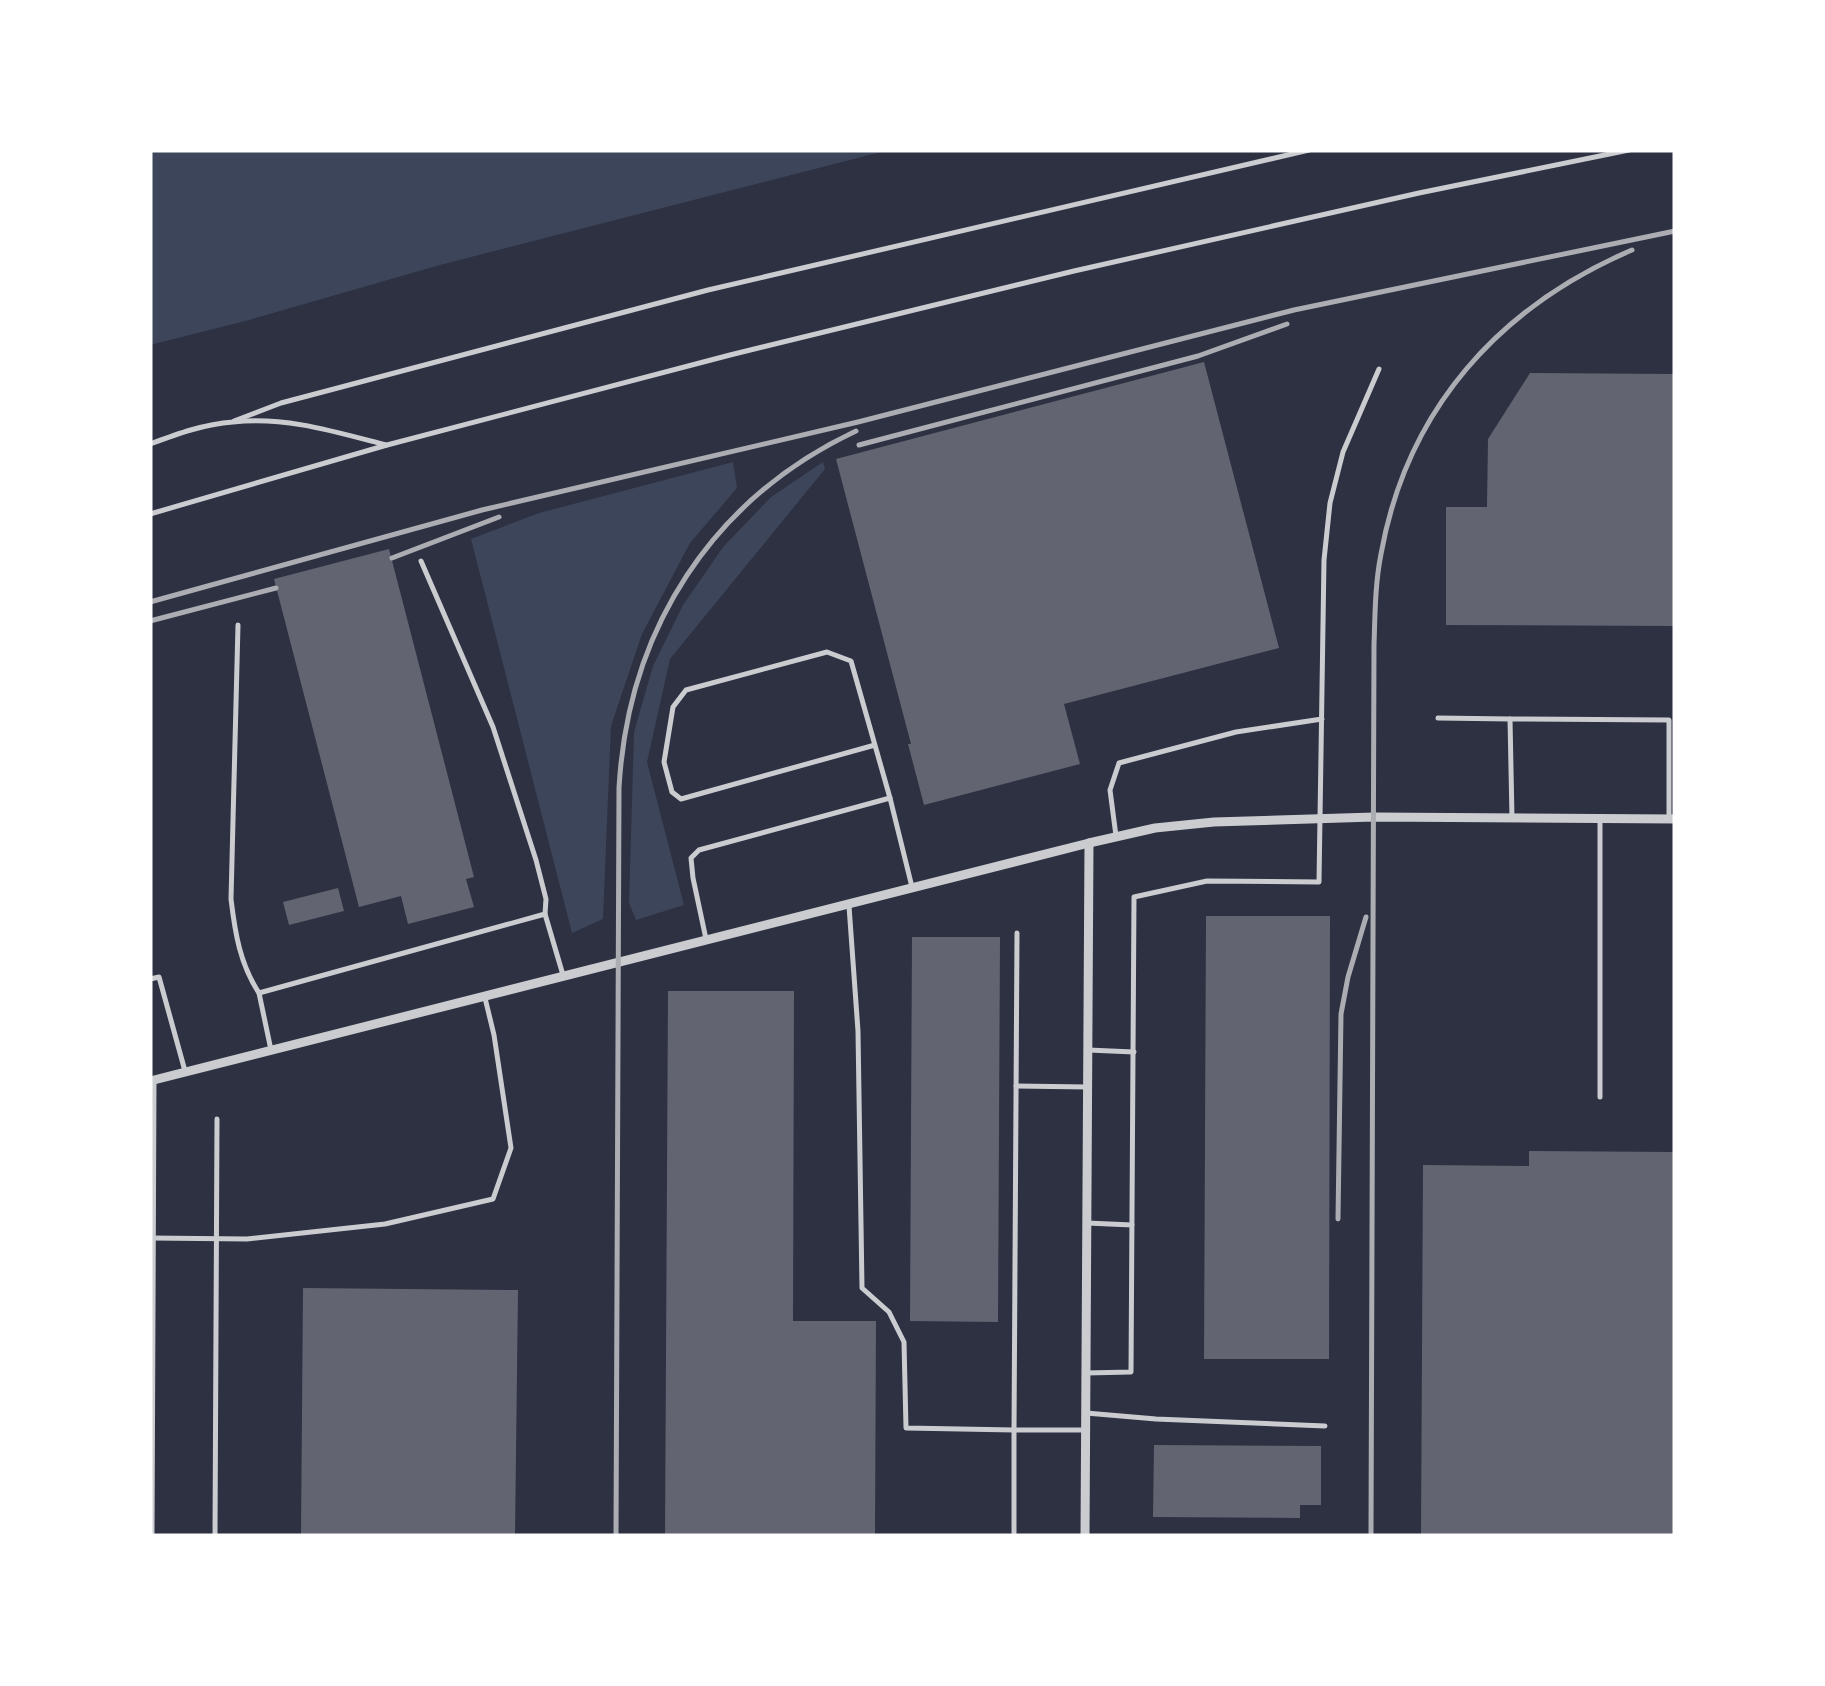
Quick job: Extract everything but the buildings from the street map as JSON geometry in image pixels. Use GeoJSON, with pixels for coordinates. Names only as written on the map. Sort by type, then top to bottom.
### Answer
{"type":"FeatureCollection","features":[{"type":"Feature","properties":{"kind":"street"},"geometry":{"type":"LineString","coordinates":[[150,1536],[151,1081],[1155,828],[1321,818],[1672,819]]}},
{"type":"Feature","properties":{"kind":"street"},"geometry":{"type":"LineString","coordinates":[[1085,1536],[1089,842]]}},
{"type":"Feature","properties":{"kind":"lane"},"geometry":{"type":"LineString","coordinates":[[234,422],[281,403],[708,290],[1310,150]]}},
{"type":"Feature","properties":{"kind":"lane"},"geometry":{"type":"LineString","coordinates":[[150,514],[388,445],[730,355],[1055,276],[1629,150]]}},
{"type":"Feature","properties":{"kind":"lane"},"geometry":{"type":"LineString","coordinates":[[1086,1373],[1132,1372],[1134,897],[1208,880],[1319,882],[1324,560],[1330,502],[1344,452],[1379,369]]}},
{"type":"Feature","properties":{"kind":"lane"},"geometry":{"type":"LineString","coordinates":[[150,444],[190,430],[234,422],[287,422],[388,445]]}},
{"type":"Feature","properties":{"kind":"lane"},"geometry":{"type":"LineString","coordinates":[[421,561],[493,727],[536,860],[563,975]]}},
{"type":"Feature","properties":{"kind":"lane"},"geometry":{"type":"LineString","coordinates":[[238,624],[231,900],[236,936],[247,974],[259,993],[272,1050]]}},
{"type":"Feature","properties":{"kind":"lane"},"geometry":{"type":"LineString","coordinates":[[875,745],[681,799],[672,792],[664,762],[673,707],[686,690],[827,652],[851,661],[875,745],[890,798],[912,887]]}},
{"type":"Feature","properties":{"kind":"lane"},"geometry":{"type":"LineString","coordinates":[[1438,718],[1672,720],[1672,819]]}},
{"type":"Feature","properties":{"kind":"lane"},"geometry":{"type":"LineString","coordinates":[[1116,837],[1110,790],[1120,764],[1236,732],[1322,719]]}},
{"type":"Feature","properties":{"kind":"lane"},"geometry":{"type":"LineString","coordinates":[[1510,719],[1512,818]]}},
{"type":"Feature","properties":{"kind":"lane"},"geometry":{"type":"LineString","coordinates":[[706,940],[691,858],[699,850],[890,798]]}},
{"type":"Feature","properties":{"kind":"lane"},"geometry":{"type":"LineString","coordinates":[[1600,818],[1600,1096]]}},
{"type":"Feature","properties":{"kind":"lane"},"geometry":{"type":"LineString","coordinates":[[848,903],[858,1030],[862,1288],[888,1312],[904,1342],[906,1428],[1086,1430]]}},
{"type":"Feature","properties":{"kind":"lane"},"geometry":{"type":"LineString","coordinates":[[259,993],[546,914]]}},
{"type":"Feature","properties":{"kind":"lane"},"geometry":{"type":"LineString","coordinates":[[1014,1536],[1017,934]]}},
{"type":"Feature","properties":{"kind":"lane"},"geometry":{"type":"LineString","coordinates":[[150,979],[158,977],[186,1072]]}},
{"type":"Feature","properties":{"kind":"lane"},"geometry":{"type":"LineString","coordinates":[[151,1238],[217,1240],[385,1224],[493,1200],[511,1148],[484,995]]}},
{"type":"Feature","properties":{"kind":"lane"},"geometry":{"type":"LineString","coordinates":[[1088,1050],[1134,1052]]}},
{"type":"Feature","properties":{"kind":"lane"},"geometry":{"type":"LineString","coordinates":[[1016,1086],[1088,1087]]}},
{"type":"Feature","properties":{"kind":"lane"},"geometry":{"type":"LineString","coordinates":[[215,1536],[218,1120]]}},
{"type":"Feature","properties":{"kind":"lane"},"geometry":{"type":"LineString","coordinates":[[1087,1222],[1132,1225]]}},
{"type":"Feature","properties":{"kind":"lane"},"geometry":{"type":"LineString","coordinates":[[1086,1413],[1325,1426]]}},
{"type":"Feature","properties":{"kind":"shaded area"},"geometry":{"type":"Polygon","coordinates":[[[150,150],[889,150],[440,265],[150,345],[150,150]]]}},
{"type":"Feature","properties":{"kind":"shaded area"},"geometry":{"type":"Polygon","coordinates":[[[733,462],[737,488],[690,543],[642,634],[611,726],[603,919],[572,933],[471,539],[539,513],[733,462]]]}},
{"type":"Feature","properties":{"kind":"shaded area"},"geometry":{"type":"Polygon","coordinates":[[[823,462],[825,469],[670,659],[647,762],[684,905],[636,920],[629,903],[634,732],[653,666],[683,605],[723,547],[771,497],[823,462]]]}},
{"type":"Feature","properties":{"kind":"railway"},"geometry":{"type":"LineString","coordinates":[[150,602],[482,510],[858,422],[1294,310],[1675,231]]}},
{"type":"Feature","properties":{"kind":"railway"},"geometry":{"type":"LineString","coordinates":[[1371,1536],[1374,645],[1381,554],[1412,453],[1466,369],[1540,301],[1584,273],[1632,250]]}},
{"type":"Feature","properties":{"kind":"railway"},"geometry":{"type":"LineString","coordinates":[[859,445],[1198,356],[1287,324]]}},
{"type":"Feature","properties":{"kind":"railway"},"geometry":{"type":"LineString","coordinates":[[616,1536],[619,788],[626,730],[640,675],[660,623],[687,575],[720,532],[759,493],[805,459],[856,431]]}},
{"type":"Feature","properties":{"kind":"railway"},"geometry":{"type":"LineString","coordinates":[[392,558],[499,517]]}},
{"type":"Feature","properties":{"kind":"railway"},"geometry":{"type":"LineString","coordinates":[[150,621],[276,588]]}},
{"type":"Feature","properties":{"kind":"railway"},"geometry":{"type":"LineString","coordinates":[[1338,1219],[1341,1014],[1366,917]]}}]}
